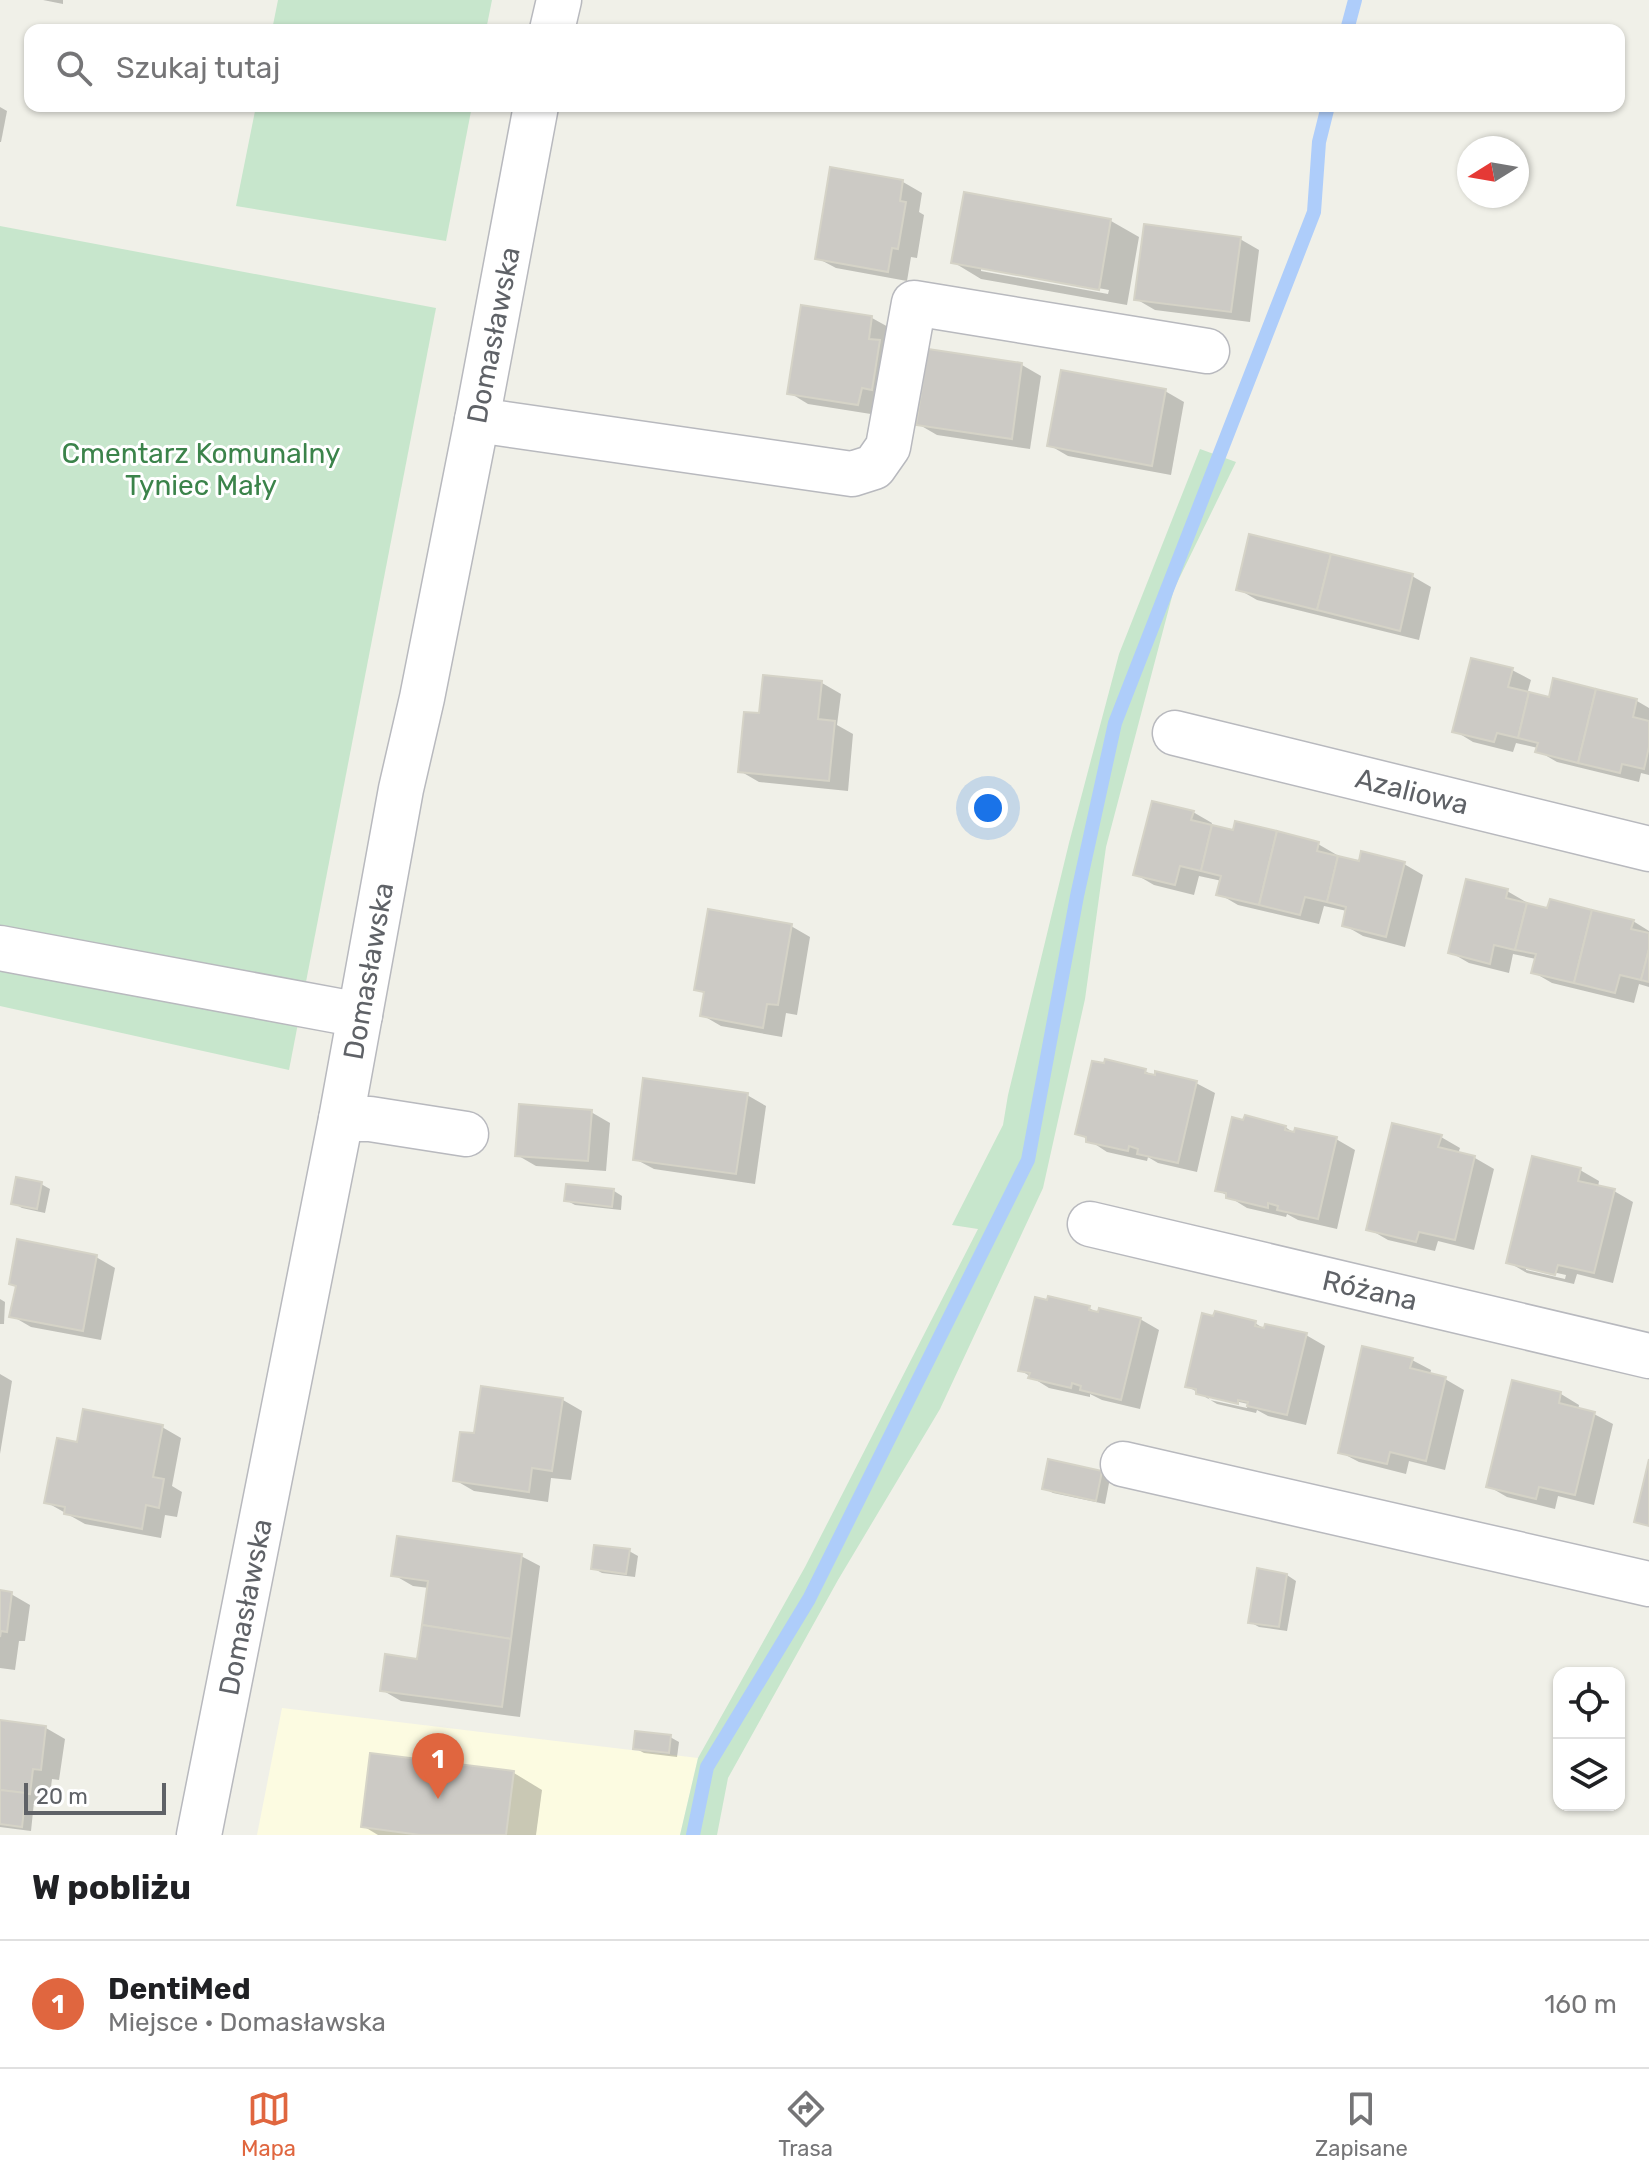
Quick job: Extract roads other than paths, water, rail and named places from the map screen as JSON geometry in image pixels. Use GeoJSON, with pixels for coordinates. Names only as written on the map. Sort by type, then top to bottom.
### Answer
{"type":"FeatureCollection","features":[{"type":"Feature","properties":{"kind":"street"},"geometry":{"type":"LineString","coordinates":[[553,24],[559,0]]}},
{"type":"Feature","properties":{"kind":"street","name":"Domasławska"},"geometry":{"type":"LineString","coordinates":[[199,1835],[535,112]]}},
{"type":"Feature","properties":{"kind":"street"},"geometry":{"type":"LineString","coordinates":[[477,420],[852,474],[874,467],[888,447],[914,303],[1207,351]]}},
{"type":"Feature","properties":{"kind":"street","name":"Azaliowa"},"geometry":{"type":"LineString","coordinates":[[1175,733],[1649,849]]}},
{"type":"Feature","properties":{"kind":"street"},"geometry":{"type":"LineString","coordinates":[[0,948],[360,1015]]}},
{"type":"Feature","properties":{"kind":"street"},"geometry":{"type":"LineString","coordinates":[[341,1119],[370,1119],[466,1134]]}},
{"type":"Feature","properties":{"kind":"street","name":"Różana"},"geometry":{"type":"LineString","coordinates":[[1090,1224],[1649,1356]]}},
{"type":"Feature","properties":{"kind":"street"},"geometry":{"type":"LineString","coordinates":[[1123,1464],[1649,1584]]}},
{"type":"Feature","properties":{"kind":"waterway"},"geometry":{"type":"LineString","coordinates":[[1349,24],[1355,0]]}},
{"type":"Feature","properties":{"kind":"waterway"},"geometry":{"type":"LineString","coordinates":[[693,1835],[707,1767],[809,1599],[1028,1160],[1077,896],[1115,723],[1314,212],[1319,142],[1326,112]]}},
{"type":"Feature","properties":{"kind":"place","name":"DentiMed"},"geometry":{"type":"Point","coordinates":[438,1799]}},
{"type":"Feature","properties":{"kind":"park label","name":"Cmentarz Komunalny Tyniec Mały"},"geometry":{"type":"Point","coordinates":[201,469]}}]}
